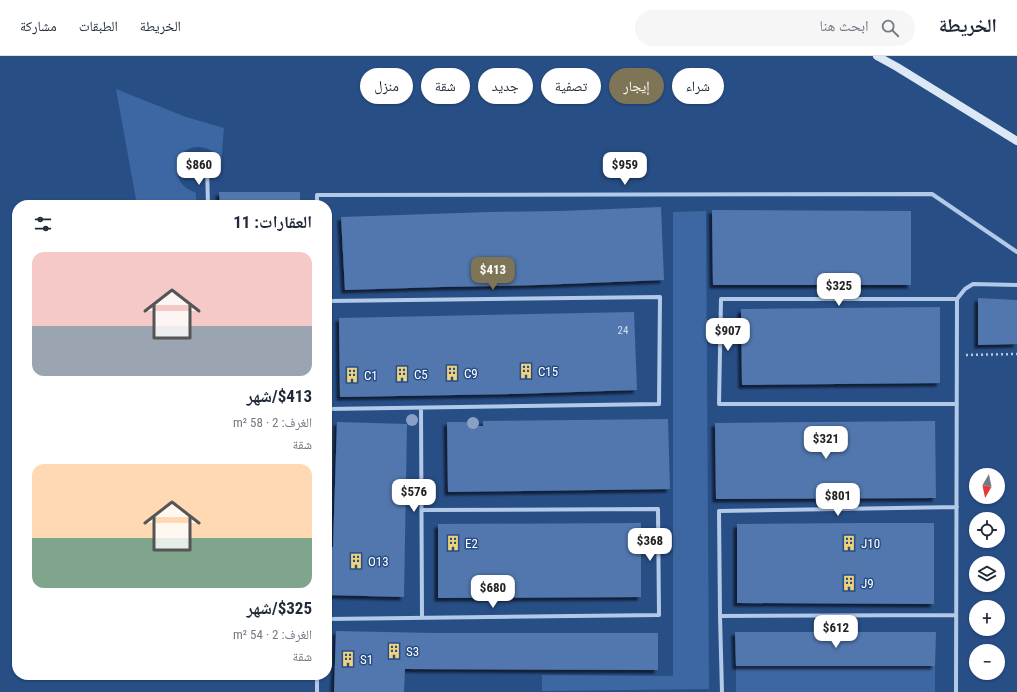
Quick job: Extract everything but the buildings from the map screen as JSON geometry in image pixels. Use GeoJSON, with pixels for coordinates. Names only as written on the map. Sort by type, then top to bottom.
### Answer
{"type":"FeatureCollection","features":[{"type":"Feature","properties":{"kind":"street"},"geometry":{"type":"LineString","coordinates":[[877,56],[1017,141]]}},
{"type":"Feature","properties":{"kind":"street"},"geometry":{"type":"LineString","coordinates":[[207,166],[208,200]]}},
{"type":"Feature","properties":{"kind":"street"},"geometry":{"type":"LineString","coordinates":[[317,200],[317,195],[932,194],[1017,252]]}},
{"type":"Feature","properties":{"kind":"street"},"geometry":{"type":"LineString","coordinates":[[956,692],[957,299],[965,289],[973,284],[1017,284]]}},
{"type":"Feature","properties":{"kind":"street"},"geometry":{"type":"LineString","coordinates":[[332,301],[660,297],[659,404],[332,409]]}},
{"type":"Feature","properties":{"kind":"street"},"geometry":{"type":"LineString","coordinates":[[957,299],[721,299],[719,404],[957,404]]}},
{"type":"Feature","properties":{"kind":"street"},"geometry":{"type":"LineString","coordinates":[[421,408],[422,618]]}},
{"type":"Feature","properties":{"kind":"street"},"geometry":{"type":"LineString","coordinates":[[722,692],[719,511],[956,507]]}},
{"type":"Feature","properties":{"kind":"street"},"geometry":{"type":"LineString","coordinates":[[332,618],[659,615],[658,509],[422,510]]}},
{"type":"Feature","properties":{"kind":"street"},"geometry":{"type":"LineString","coordinates":[[720,616],[956,615]]}},
{"type":"Feature","properties":{"kind":"street"},"geometry":{"type":"LineString","coordinates":[[317,680],[317,692]]}},
{"type":"Feature","properties":{"kind":"path"},"geometry":{"type":"LineString","coordinates":[[957,356],[1017,354]]}},
{"type":"Feature","properties":{"kind":"shaded area"},"geometry":{"type":"Polygon","coordinates":[[[116,89],[186,117],[224,128],[220,178],[219,160],[216,154],[208,149],[199,147],[191,148],[180,158],[177,173],[186,188],[196,193],[196,200],[136,200],[116,89]]]}},
{"type":"Feature","properties":{"kind":"shaded area"},"geometry":{"type":"Polygon","coordinates":[[[706,211],[709,689],[542,691],[542,675],[673,676],[673,212],[706,211]]]}},
{"type":"Feature","properties":{"kind":"shaded area"},"geometry":{"type":"Polygon","coordinates":[[[736,666],[935,666],[935,692],[736,692],[736,666]]]}},
{"type":"Feature","properties":{"kind":"place","name":"C15"},"geometry":{"type":"Point","coordinates":[526,371]}},
{"type":"Feature","properties":{"kind":"place","name":"C9"},"geometry":{"type":"Point","coordinates":[452,373]}},
{"type":"Feature","properties":{"kind":"place","name":"C5"},"geometry":{"type":"Point","coordinates":[402,374]}},
{"type":"Feature","properties":{"kind":"place","name":"C1"},"geometry":{"type":"Point","coordinates":[352,375]}},
{"type":"Feature","properties":{"kind":"place","name":"E2"},"geometry":{"type":"Point","coordinates":[453,543]}},
{"type":"Feature","properties":{"kind":"place","name":"J10"},"geometry":{"type":"Point","coordinates":[849,543]}},
{"type":"Feature","properties":{"kind":"place","name":"O13"},"geometry":{"type":"Point","coordinates":[356,561]}},
{"type":"Feature","properties":{"kind":"place","name":"J9"},"geometry":{"type":"Point","coordinates":[849,583]}},
{"type":"Feature","properties":{"kind":"place","name":"S3"},"geometry":{"type":"Point","coordinates":[394,651]}},
{"type":"Feature","properties":{"kind":"place","name":"S1"},"geometry":{"type":"Point","coordinates":[348,659]}}]}
